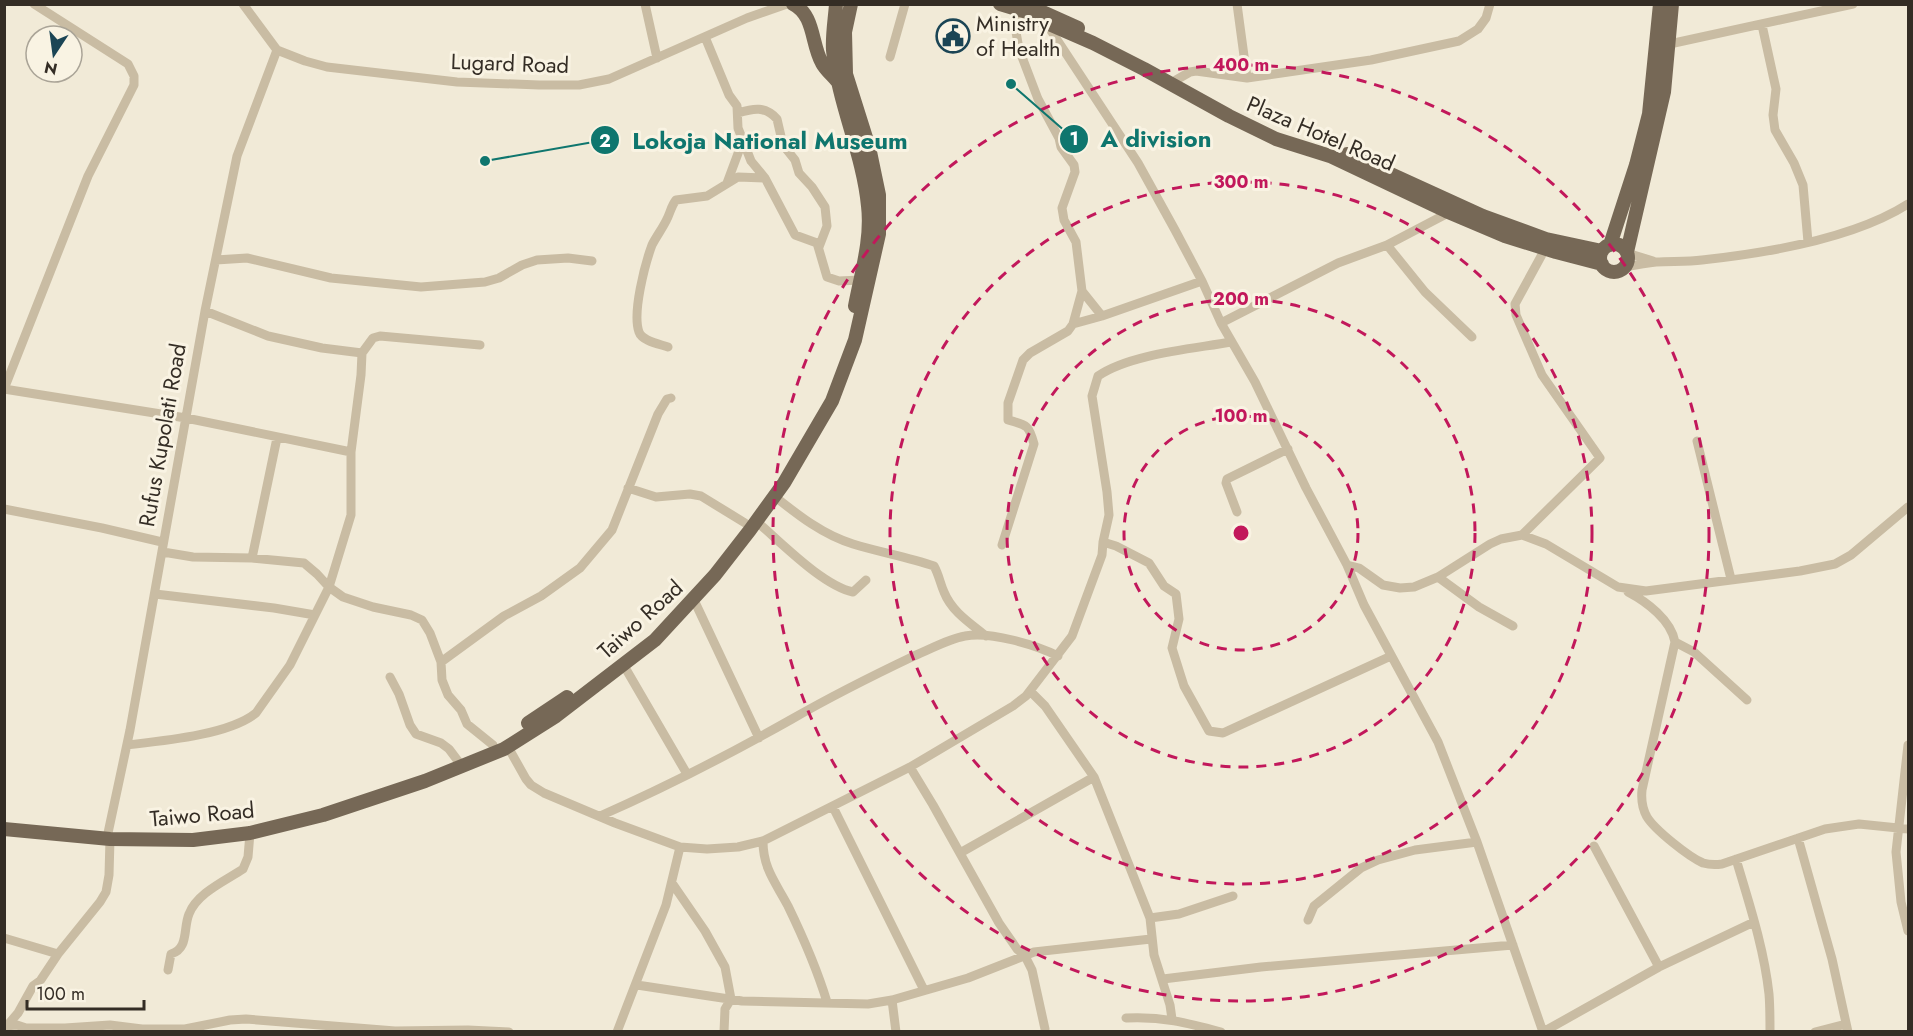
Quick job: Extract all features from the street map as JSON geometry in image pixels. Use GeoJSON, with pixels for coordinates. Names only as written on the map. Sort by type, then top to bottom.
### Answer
{"type":"FeatureCollection","features":[{"type":"Feature","properties":{"kind":"main road"},"geometry":{"type":"LineString","coordinates":[[793,4],[800,8],[807,19],[822,63],[838,82]]}},
{"type":"Feature","properties":{"kind":"main road","name":"Taiwo Road"},"geometry":{"type":"LineString","coordinates":[[4,824],[152,841],[194,840],[249,833],[323,815],[479,761],[508,747],[556,716],[655,640],[694,600],[751,522],[787,466],[829,388],[850,328],[867,242],[869,209],[864,176],[838,82],[833,50],[836,4]]}},
{"type":"Feature","properties":{"kind":"main road","name":"Taiwo Road"},"geometry":{"type":"LineString","coordinates":[[4,829],[109,836],[191,834],[286,819],[384,788],[458,761],[492,745],[516,732],[585,684],[653,632],[774,496],[832,401],[855,340],[879,234],[879,195],[868,147],[846,74],[845,32],[851,4]]}},
{"type":"Feature","properties":{"kind":"main road","name":"Plaza Hotel Road"},"geometry":{"type":"LineString","coordinates":[[1000,4],[1030,8],[1281,131],[1354,157],[1483,216],[1546,239],[1605,254]]}},
{"type":"Feature","properties":{"kind":"main road"},"geometry":{"type":"LineString","coordinates":[[1660,4],[1661,45],[1664,92],[1626,258],[1619,271],[1612,271],[1606,269],[1605,254],[1641,149],[1661,45],[1672,4]]}},
{"type":"Feature","properties":{"kind":"main road","name":"Plaza Hotel Road"},"geometry":{"type":"LineString","coordinates":[[1030,8],[1047,23],[1144,69],[1276,139],[1330,156],[1505,236],[1545,249],[1605,254]]}},
{"type":"Feature","properties":{"kind":"main road"},"geometry":{"type":"LineString","coordinates":[[1605,254],[1620,245],[1626,258]]}},
{"type":"Feature","properties":{"kind":"street"},"geometry":{"type":"LineString","coordinates":[[34,4],[128,63],[134,76],[134,85],[88,176],[4,389],[186,418],[351,453]]}},
{"type":"Feature","properties":{"kind":"street"},"geometry":{"type":"LineString","coordinates":[[243,4],[277,50]]}},
{"type":"Feature","properties":{"kind":"street"},"geometry":{"type":"LineString","coordinates":[[645,4],[657,58]]}},
{"type":"Feature","properties":{"kind":"street","name":"Lugard Road"},"geometry":{"type":"LineString","coordinates":[[277,50],[327,67],[458,82],[579,85],[616,76],[747,18],[787,4]]}},
{"type":"Feature","properties":{"kind":"street"},"geometry":{"type":"LineString","coordinates":[[890,57],[905,4]]}},
{"type":"Feature","properties":{"kind":"street"},"geometry":{"type":"LineString","coordinates":[[1237,4],[1247,78]]}},
{"type":"Feature","properties":{"kind":"street"},"geometry":{"type":"LineString","coordinates":[[1176,80],[1196,70],[1247,78],[1371,60],[1459,41],[1478,28],[1486,18],[1490,4]]}},
{"type":"Feature","properties":{"kind":"street"},"geometry":{"type":"LineString","coordinates":[[1661,45],[1853,4]]}},
{"type":"Feature","properties":{"kind":"street"},"geometry":{"type":"LineString","coordinates":[[1002,545],[1034,444],[1029,428],[1008,420],[1008,403],[1023,360],[1030,353],[1068,331],[1073,324],[1082,291],[1076,242],[1064,220],[1062,208],[1075,172],[1074,165],[1061,147],[1059,138],[1038,99],[1019,49],[1016,32],[1018,22],[1030,8]]}},
{"type":"Feature","properties":{"kind":"street"},"geometry":{"type":"LineString","coordinates":[[1047,23],[1138,163],[1202,281],[1231,342],[1255,382],[1391,656],[1438,742],[1543,1032],[1659,967],[1754,922]]}},
{"type":"Feature","properties":{"kind":"street"},"geometry":{"type":"LineString","coordinates":[[1762,25],[1776,88],[1773,115],[1775,130],[1794,163],[1803,185],[1808,242]]}},
{"type":"Feature","properties":{"kind":"street"},"geometry":{"type":"LineString","coordinates":[[705,37],[738,113],[738,128],[751,161],[765,178],[795,235],[817,243],[827,277],[839,280],[860,280]]}},
{"type":"Feature","properties":{"kind":"street","name":"Rufus Kupolati Road"},"geometry":{"type":"LineString","coordinates":[[5,1028],[18,1013],[33,986],[40,981],[106,892],[109,874],[109,836],[156,594],[205,312],[237,156],[277,50]]}},
{"type":"Feature","properties":{"kind":"street"},"geometry":{"type":"LineString","coordinates":[[738,113],[754,108],[765,109],[777,119],[783,145],[795,160],[799,173],[812,187],[825,207],[827,226],[819,247]]}},
{"type":"Feature","properties":{"kind":"street"},"geometry":{"type":"LineString","coordinates":[[727,183],[743,140]]}},
{"type":"Feature","properties":{"kind":"street"},"geometry":{"type":"LineString","coordinates":[[668,346],[644,338],[639,333],[637,310],[641,284],[652,245],[676,200],[707,196],[738,177],[765,178]]}},
{"type":"Feature","properties":{"kind":"street"},"geometry":{"type":"LineString","coordinates":[[1626,258],[1656,262],[1702,261],[1808,242],[1857,229],[1894,213],[1908,204]]}},
{"type":"Feature","properties":{"kind":"street"},"geometry":{"type":"LineString","coordinates":[[1221,323],[1338,263],[1387,245],[1450,212]]}},
{"type":"Feature","properties":{"kind":"street"},"geometry":{"type":"LineString","coordinates":[[1387,245],[1425,292],[1472,337]]}},
{"type":"Feature","properties":{"kind":"street"},"geometry":{"type":"LineString","coordinates":[[1522,535],[1600,458],[1542,375],[1516,315],[1515,304],[1545,249]]}},
{"type":"Feature","properties":{"kind":"street"},"geometry":{"type":"LineString","coordinates":[[216,260],[247,258],[331,278],[421,287],[485,282],[537,260],[568,258],[592,261]]}},
{"type":"Feature","properties":{"kind":"street"},"geometry":{"type":"LineString","coordinates":[[1626,258],[1656,262]]}},
{"type":"Feature","properties":{"kind":"street"},"geometry":{"type":"LineString","coordinates":[[1073,324],[1202,281]]}},
{"type":"Feature","properties":{"kind":"street"},"geometry":{"type":"LineString","coordinates":[[1082,291],[1102,316]]}},
{"type":"Feature","properties":{"kind":"street"},"geometry":{"type":"LineString","coordinates":[[205,312],[268,336],[322,348],[362,352]]}},
{"type":"Feature","properties":{"kind":"street"},"geometry":{"type":"LineString","coordinates":[[127,745],[184,737],[249,719],[256,713],[290,665],[329,587],[351,515],[351,453],[362,352],[373,338],[380,336],[480,345]]}},
{"type":"Feature","properties":{"kind":"street"},"geometry":{"type":"LineString","coordinates":[[508,747],[526,779],[544,793],[680,847],[707,849],[738,847],[763,841],[910,767],[997,718],[1013,706],[1030,691],[1058,656],[1077,624],[1102,555],[1109,515],[1092,396],[1098,376],[1107,370],[1136,360],[1231,342]]}},
{"type":"Feature","properties":{"kind":"street"},"geometry":{"type":"LineString","coordinates":[[441,662],[504,616],[541,596],[580,568],[612,530],[658,414],[667,399],[671,398]]}},
{"type":"Feature","properties":{"kind":"street"},"geometry":{"type":"LineString","coordinates":[[252,558],[277,438]]}},
{"type":"Feature","properties":{"kind":"street"},"geometry":{"type":"LineString","coordinates":[[1697,441],[1731,579]]}},
{"type":"Feature","properties":{"kind":"street"},"geometry":{"type":"LineString","coordinates":[[1237,512],[1226,483],[1227,479],[1288,449]]}},
{"type":"Feature","properties":{"kind":"street"},"geometry":{"type":"LineString","coordinates":[[628,488],[656,496],[690,494],[701,496],[751,522],[820,576],[841,589],[853,592],[866,580]]}},
{"type":"Feature","properties":{"kind":"street"},"geometry":{"type":"LineString","coordinates":[[774,496],[803,519],[851,544],[934,566],[940,577],[944,593],[958,615],[986,636]]}},
{"type":"Feature","properties":{"kind":"street"},"geometry":{"type":"LineString","coordinates":[[1347,565],[1359,568],[1383,585],[1400,588],[1414,587],[1438,577],[1490,544],[1501,539],[1522,535],[1546,544],[1618,587],[1644,596],[1731,579],[1800,572],[1834,564],[1851,555],[1908,507]]}},
{"type":"Feature","properties":{"kind":"street"},"geometry":{"type":"LineString","coordinates":[[4,509],[102,528],[193,556],[304,563],[343,597],[422,620],[430,633],[441,662],[442,680],[448,695],[460,710],[467,724],[492,745]]}},
{"type":"Feature","properties":{"kind":"street"},"geometry":{"type":"LineString","coordinates":[[1103,542],[1149,563],[1164,586],[1176,594],[1179,619],[1172,648],[1184,686],[1209,731],[1223,733],[1391,656]]}},
{"type":"Feature","properties":{"kind":"street"},"geometry":{"type":"LineString","coordinates":[[1438,577],[1479,607],[1513,627]]}},
{"type":"Feature","properties":{"kind":"street"},"geometry":{"type":"LineString","coordinates":[[156,594],[315,615]]}},
{"type":"Feature","properties":{"kind":"street"},"geometry":{"type":"LineString","coordinates":[[1644,596],[1673,632],[1675,642],[1641,803],[1648,819],[1662,833],[1695,858],[1712,865],[1722,864],[1826,829],[1859,824],[1908,829]]}},
{"type":"Feature","properties":{"kind":"street"},"geometry":{"type":"LineString","coordinates":[[694,600],[759,738]]}},
{"type":"Feature","properties":{"kind":"street"},"geometry":{"type":"LineString","coordinates":[[600,816],[759,738],[856,683],[955,638],[986,636],[1042,648],[1058,656]]}},
{"type":"Feature","properties":{"kind":"street"},"geometry":{"type":"LineString","coordinates":[[1675,642],[1695,652],[1747,700]]}},
{"type":"Feature","properties":{"kind":"street"},"geometry":{"type":"LineString","coordinates":[[623,664],[687,774]]}},
{"type":"Feature","properties":{"kind":"street"},"geometry":{"type":"LineString","coordinates":[[390,677],[416,734],[448,748],[458,761]]}},
{"type":"Feature","properties":{"kind":"street"},"geometry":{"type":"LineString","coordinates":[[1030,691],[1045,706],[1094,777],[1150,918],[1151,939],[1172,1019]]}},
{"type":"Feature","properties":{"kind":"street"},"geometry":{"type":"LineString","coordinates":[[1908,745],[1896,852],[1901,902],[1908,931]]}},
{"type":"Feature","properties":{"kind":"street"},"geometry":{"type":"LineString","coordinates":[[910,767],[1010,939],[1025,956],[1032,970],[1045,1029]]}},
{"type":"Feature","properties":{"kind":"street"},"geometry":{"type":"LineString","coordinates":[[960,853],[1094,777]]}},
{"type":"Feature","properties":{"kind":"street"},"geometry":{"type":"LineString","coordinates":[[833,807],[924,990]]}},
{"type":"Feature","properties":{"kind":"street"},"geometry":{"type":"LineString","coordinates":[[168,970],[171,954],[183,947],[189,913],[200,898],[243,869],[247,863],[249,833]]}},
{"type":"Feature","properties":{"kind":"street"},"geometry":{"type":"LineString","coordinates":[[1798,838],[1832,959],[1847,1028],[1815,1032]]}},
{"type":"Feature","properties":{"kind":"street"},"geometry":{"type":"LineString","coordinates":[[763,841],[763,856],[769,873],[787,904],[821,981],[827,1002]]}},
{"type":"Feature","properties":{"kind":"street"},"geometry":{"type":"LineString","coordinates":[[1308,920],[1310,912],[1320,900],[1361,868],[1378,860],[1415,850],[1476,842]]}},
{"type":"Feature","properties":{"kind":"street"},"geometry":{"type":"LineString","coordinates":[[1594,846],[1659,967]]}},
{"type":"Feature","properties":{"kind":"street"},"geometry":{"type":"LineString","coordinates":[[617,1032],[666,905],[680,847]]}},
{"type":"Feature","properties":{"kind":"street"},"geometry":{"type":"LineString","coordinates":[[1736,859],[1754,922],[1769,994],[1770,1032]]}},
{"type":"Feature","properties":{"kind":"street"},"geometry":{"type":"LineString","coordinates":[[672,883],[705,931],[725,967],[731,999],[725,1009],[724,1032]]}},
{"type":"Feature","properties":{"kind":"street"},"geometry":{"type":"LineString","coordinates":[[1150,918],[1179,914],[1233,896]]}},
{"type":"Feature","properties":{"kind":"street"},"geometry":{"type":"LineString","coordinates":[[4,938],[58,954]]}},
{"type":"Feature","properties":{"kind":"street"},"geometry":{"type":"LineString","coordinates":[[636,985],[731,999],[786,1003],[868,1004],[892,1000],[968,978],[1025,956],[1058,948],[1151,939]]}},
{"type":"Feature","properties":{"kind":"street"},"geometry":{"type":"LineString","coordinates":[[1163,979],[1261,967],[1513,945]]}},
{"type":"Feature","properties":{"kind":"street"},"geometry":{"type":"LineString","coordinates":[[892,1000],[896,1032]]}},
{"type":"Feature","properties":{"kind":"street"},"geometry":{"type":"LineString","coordinates":[[1126,1018],[1150,1016],[1172,1019],[1221,1032]]}},
{"type":"Feature","properties":{"kind":"street"},"geometry":{"type":"LineString","coordinates":[[5,1028],[17,1025],[26,1028],[65,1028],[110,1024],[142,1029],[185,1029],[246,1019],[395,1031],[509,1032]]}},
{"type":"Feature","properties":{"kind":"place","name":"Ministry of Health"},"geometry":{"type":"Point","coordinates":[953,36]}},
{"type":"Feature","properties":{"kind":"place","name":"A division"},"geometry":{"type":"Point","coordinates":[1011,84]}},
{"type":"Feature","properties":{"kind":"place","name":"Lokoja National Museum"},"geometry":{"type":"Point","coordinates":[485,161]}}]}
